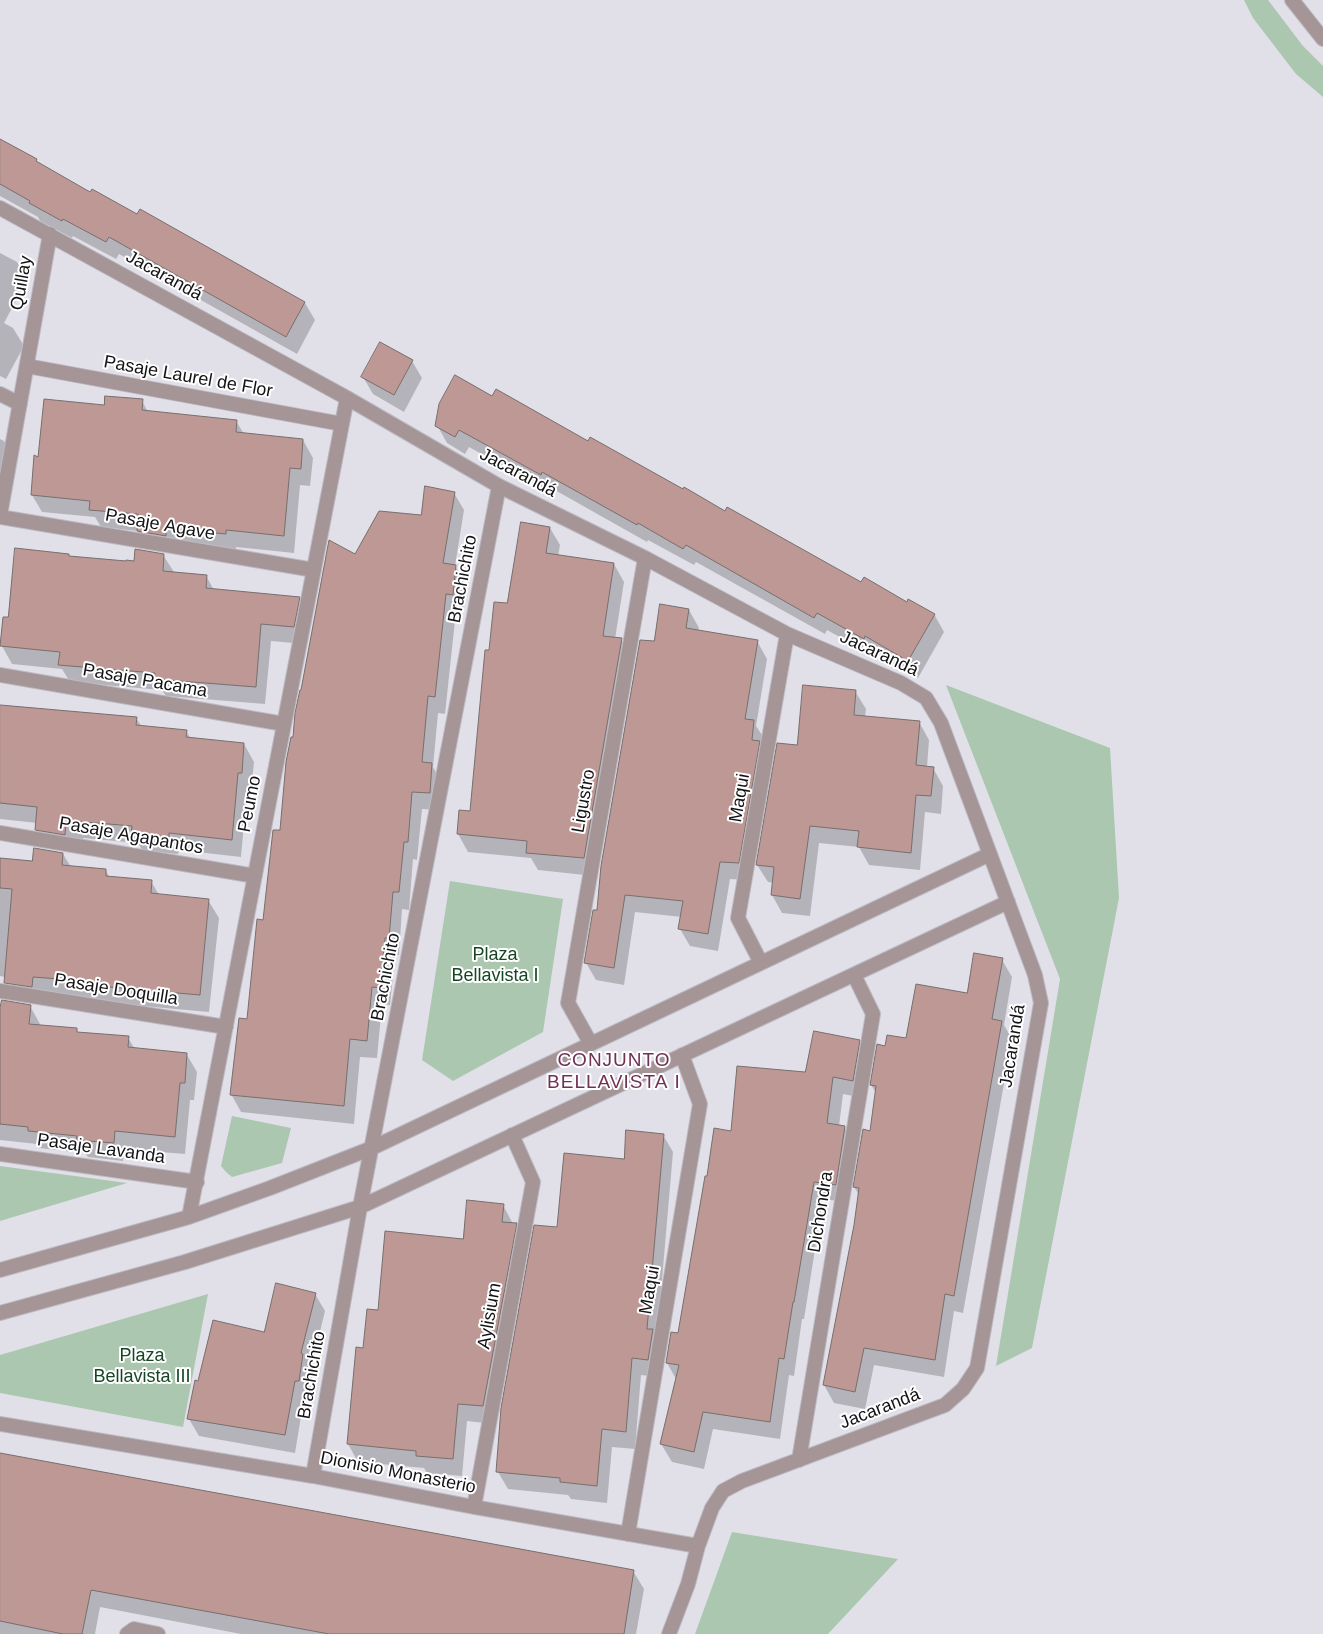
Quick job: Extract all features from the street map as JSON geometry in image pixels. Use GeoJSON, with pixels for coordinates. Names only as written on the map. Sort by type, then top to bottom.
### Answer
{"type":"FeatureCollection","features":[{"type":"Feature","properties":{"kind":"street"},"geometry":{"type":"LineString","coordinates":[[1292,0],[1323,39]]}},
{"type":"Feature","properties":{"kind":"street","name":"Jacarandá"},"geometry":{"type":"LineString","coordinates":[[0,208],[347,398],[500,486],[645,558],[787,634],[902,683],[926,698],[940,723],[1035,975],[1040,1003],[976,1368],[963,1389],[945,1405],[742,1481],[723,1491],[712,1508],[698,1546]]}},
{"type":"Feature","properties":{"kind":"street","name":"Quillay"},"geometry":{"type":"LineString","coordinates":[[0,516],[50,234]]}},
{"type":"Feature","properties":{"kind":"street","name":"Pasaje Laurel de Flor"},"geometry":{"type":"LineString","coordinates":[[27,366],[342,424]]}},
{"type":"Feature","properties":{"kind":"street"},"geometry":{"type":"LineString","coordinates":[[0,394],[20,404]]}},
{"type":"Feature","properties":{"kind":"street","name":"Peumo"},"geometry":{"type":"LineString","coordinates":[[190,1217],[347,398]]}},
{"type":"Feature","properties":{"kind":"street","name":"Brachichito"},"geometry":{"type":"LineString","coordinates":[[313,1476],[360,1207],[500,486]]}},
{"type":"Feature","properties":{"kind":"street","name":"Pasaje Agave"},"geometry":{"type":"LineString","coordinates":[[0,516],[314,570]]}},
{"type":"Feature","properties":{"kind":"street","name":"Ligustro"},"geometry":{"type":"LineString","coordinates":[[591,1044],[568,1003],[645,558]]}},
{"type":"Feature","properties":{"kind":"street","name":"Maqui"},"geometry":{"type":"LineString","coordinates":[[761,963],[738,918],[787,634]]}},
{"type":"Feature","properties":{"kind":"street","name":"Pasaje Pacama"},"geometry":{"type":"LineString","coordinates":[[0,675],[284,724]]}},
{"type":"Feature","properties":{"kind":"street","name":"Pasaje Agapantos"},"geometry":{"type":"LineString","coordinates":[[0,833],[255,876]]}},
{"type":"Feature","properties":{"kind":"street"},"geometry":{"type":"LineString","coordinates":[[0,1270],[190,1217],[372,1148],[990,854]]}},
{"type":"Feature","properties":{"kind":"street"},"geometry":{"type":"LineString","coordinates":[[0,1313],[185,1262],[360,1207],[1008,902]]}},
{"type":"Feature","properties":{"kind":"street","name":"Dichondra"},"geometry":{"type":"LineString","coordinates":[[799,1460],[873,1014],[854,975]]}},
{"type":"Feature","properties":{"kind":"street","name":"Pasaje Doquilla"},"geometry":{"type":"LineString","coordinates":[[0,991],[226,1027]]}},
{"type":"Feature","properties":{"kind":"street","name":"Maqui"},"geometry":{"type":"LineString","coordinates":[[628,1534],[700,1104],[682,1056]]}},
{"type":"Feature","properties":{"kind":"street","name":"Aylisium"},"geometry":{"type":"LineString","coordinates":[[474,1507],[533,1182],[512,1136]]}},
{"type":"Feature","properties":{"kind":"street","name":"Pasaje Lavanda"},"geometry":{"type":"LineString","coordinates":[[0,1154],[197,1182]]}},
{"type":"Feature","properties":{"kind":"street","name":"Dionisio Monasterio"},"geometry":{"type":"LineString","coordinates":[[0,1424],[313,1476],[474,1507],[698,1546]]}},
{"type":"Feature","properties":{"kind":"street"},"geometry":{"type":"LineString","coordinates":[[669,1634],[688,1584],[698,1546]]}},
{"type":"Feature","properties":{"kind":"street"},"geometry":{"type":"LineString","coordinates":[[127,1634],[134,1629],[158,1634]]}},
{"type":"Feature","properties":{"kind":"green space"},"geometry":{"type":"Polygon","coordinates":[[[1244,0],[1268,0],[1303,46],[1323,66],[1323,97],[1296,74],[1253,18],[1244,0]]]}},
{"type":"Feature","properties":{"kind":"green space"},"geometry":{"type":"Polygon","coordinates":[[[946,685],[1110,748],[1119,898],[1032,1348],[996,1366],[1060,979],[946,685]]]}},
{"type":"Feature","properties":{"kind":"green space","name":"Plaza Bellavista I"},"geometry":{"type":"Polygon","coordinates":[[[450,881],[563,899],[543,1032],[453,1081],[422,1060],[450,881]]]}},
{"type":"Feature","properties":{"kind":"green space"},"geometry":{"type":"Polygon","coordinates":[[[232,1116],[291,1128],[282,1163],[232,1177],[226,1172],[221,1166],[232,1116]]]}},
{"type":"Feature","properties":{"kind":"green space"},"geometry":{"type":"Polygon","coordinates":[[[0,1166],[127,1183],[0,1221],[0,1166]]]}},
{"type":"Feature","properties":{"kind":"green space","name":"Plaza Bellavista III"},"geometry":{"type":"Polygon","coordinates":[[[208,1294],[183,1427],[0,1393],[0,1355],[208,1294]]]}},
{"type":"Feature","properties":{"kind":"green space"},"geometry":{"type":"Polygon","coordinates":[[[732,1532],[898,1559],[828,1634],[695,1634],[732,1532]]]}},
{"type":"Feature","properties":{"kind":"building"},"geometry":{"type":"Polygon","coordinates":[[[0,139],[37,159],[36,161],[90,192],[92,189],[137,214],[140,209],[305,302],[286,337],[109,237],[106,242],[63,219],[62,221],[0,184],[0,139]]]}},
{"type":"Feature","properties":{"kind":"building"},"geometry":{"type":"Polygon","coordinates":[[[380,342],[413,360],[394,395],[361,377],[380,342]]]}},
{"type":"Feature","properties":{"kind":"building"},"geometry":{"type":"Polygon","coordinates":[[[455,375],[492,396],[496,389],[588,441],[590,437],[725,511],[727,507],[861,582],[864,577],[907,602],[908,599],[935,614],[908,661],[865,636],[864,639],[817,613],[814,618],[686,545],[683,549],[542,472],[541,475],[459,430],[455,437],[435,426],[439,404],[455,375]]]}},
{"type":"Feature","properties":{"kind":"building"},"geometry":{"type":"Polygon","coordinates":[[[105,396],[143,399],[142,410],[237,420],[236,432],[303,439],[301,469],[290,468],[284,536],[226,530],[226,534],[166,528],[166,536],[137,531],[138,514],[89,510],[90,501],[31,495],[34,455],[38,457],[44,399],[104,405],[105,396]]]}},
{"type":"Feature","properties":{"kind":"building"},"geometry":{"type":"Polygon","coordinates":[[[425,486],[455,492],[443,563],[456,565],[453,595],[446,594],[435,697],[428,696],[422,762],[432,763],[430,793],[412,792],[408,842],[404,842],[399,892],[393,892],[389,938],[385,938],[380,988],[372,987],[367,1041],[350,1039],[344,1106],[230,1095],[239,1018],[247,1019],[257,919],[263,920],[273,830],[280,830],[286,762],[291,737],[293,737],[295,713],[329,540],[355,554],[379,511],[421,515],[425,486]]]}},
{"type":"Feature","properties":{"kind":"building"},"geometry":{"type":"Polygon","coordinates":[[[521,522],[550,527],[546,553],[614,563],[603,636],[622,638],[584,858],[526,853],[527,841],[457,834],[459,810],[470,811],[485,650],[489,650],[494,602],[507,603],[521,522]]]}},
{"type":"Feature","properties":{"kind":"building"},"geometry":{"type":"Polygon","coordinates":[[[15,548],[69,554],[69,556],[126,561],[134,561],[135,549],[164,554],[163,571],[207,575],[206,588],[300,597],[294,627],[261,624],[256,687],[154,679],[155,673],[58,665],[60,652],[0,646],[3,617],[8,617],[15,548]]]}},
{"type":"Feature","properties":{"kind":"building"},"geometry":{"type":"Polygon","coordinates":[[[660,604],[689,609],[686,628],[758,640],[745,719],[754,720],[752,740],[760,741],[739,863],[720,862],[708,934],[678,929],[683,901],[625,895],[614,968],[584,963],[593,910],[597,910],[601,866],[640,640],[654,641],[660,604]]]}},
{"type":"Feature","properties":{"kind":"building"},"geometry":{"type":"Polygon","coordinates":[[[803,685],[856,690],[854,715],[920,721],[916,765],[934,767],[931,796],[916,795],[911,853],[857,847],[859,831],[810,826],[800,899],[771,895],[774,867],[756,865],[777,743],[797,745],[803,685]]]}},
{"type":"Feature","properties":{"kind":"building"},"geometry":{"type":"Polygon","coordinates":[[[0,705],[137,717],[136,725],[187,730],[186,737],[244,743],[242,773],[238,773],[232,840],[169,833],[169,837],[131,834],[132,826],[73,821],[73,823],[66,822],[65,835],[35,830],[37,807],[0,803],[0,705]]]}},
{"type":"Feature","properties":{"kind":"building"},"geometry":{"type":"Polygon","coordinates":[[[34,848],[63,853],[62,865],[106,869],[106,876],[152,880],[151,893],[209,899],[200,995],[98,986],[98,982],[33,977],[32,987],[4,983],[12,889],[0,888],[0,858],[32,861],[34,848]]]}},
{"type":"Feature","properties":{"kind":"building"},"geometry":{"type":"Polygon","coordinates":[[[974,953],[1003,958],[992,1019],[1002,1021],[954,1296],[945,1294],[935,1360],[864,1348],[855,1392],[823,1385],[854,1225],[859,1188],[853,1187],[863,1129],[870,1131],[876,1086],[870,1085],[877,1044],[885,1046],[887,1035],[906,1038],[916,984],[967,993],[974,953]]]}},
{"type":"Feature","properties":{"kind":"building"},"geometry":{"type":"Polygon","coordinates":[[[2,1000],[31,1005],[29,1024],[77,1028],[77,1032],[129,1036],[128,1047],[187,1053],[185,1083],[180,1083],[175,1137],[115,1131],[114,1143],[76,1140],[77,1136],[28,1131],[28,1127],[0,1124],[0,1008],[2,1000]]]}},
{"type":"Feature","properties":{"kind":"building"},"geometry":{"type":"Polygon","coordinates":[[[814,1031],[860,1040],[853,1081],[833,1077],[827,1123],[845,1126],[836,1185],[814,1182],[784,1359],[779,1358],[770,1422],[703,1412],[694,1452],[660,1444],[679,1365],[666,1363],[671,1332],[678,1333],[714,1128],[731,1131],[737,1066],[805,1072],[814,1031]]]}},
{"type":"Feature","properties":{"kind":"building"},"geometry":{"type":"Polygon","coordinates":[[[626,1130],[664,1134],[647,1329],[653,1329],[648,1360],[632,1358],[626,1432],[602,1429],[597,1486],[560,1482],[560,1478],[496,1472],[501,1408],[534,1225],[557,1227],[564,1153],[624,1159],[626,1130]]]}},
{"type":"Feature","properties":{"kind":"building"},"geometry":{"type":"Polygon","coordinates":[[[467,1200],[504,1204],[502,1222],[517,1223],[483,1406],[458,1404],[453,1459],[416,1456],[416,1451],[347,1444],[356,1347],[363,1348],[367,1309],[378,1310],[385,1231],[463,1239],[467,1200]]]}},
{"type":"Feature","properties":{"kind":"building"},"geometry":{"type":"Polygon","coordinates":[[[276,1283],[316,1293],[301,1353],[303,1354],[299,1381],[295,1381],[285,1435],[187,1419],[195,1380],[198,1381],[213,1320],[264,1332],[276,1283]]]}},
{"type":"Feature","properties":{"kind":"building"},"geometry":{"type":"Polygon","coordinates":[[[0,1453],[634,1570],[624,1634],[329,1634],[91,1590],[82,1634],[63,1634],[0,1621],[0,1453]]]}},
{"type":"Feature","properties":{"kind":"district","name":"CONJUNTO BELLAVISTA I"},"geometry":{"type":"Point","coordinates":[614,1072]}}]}
